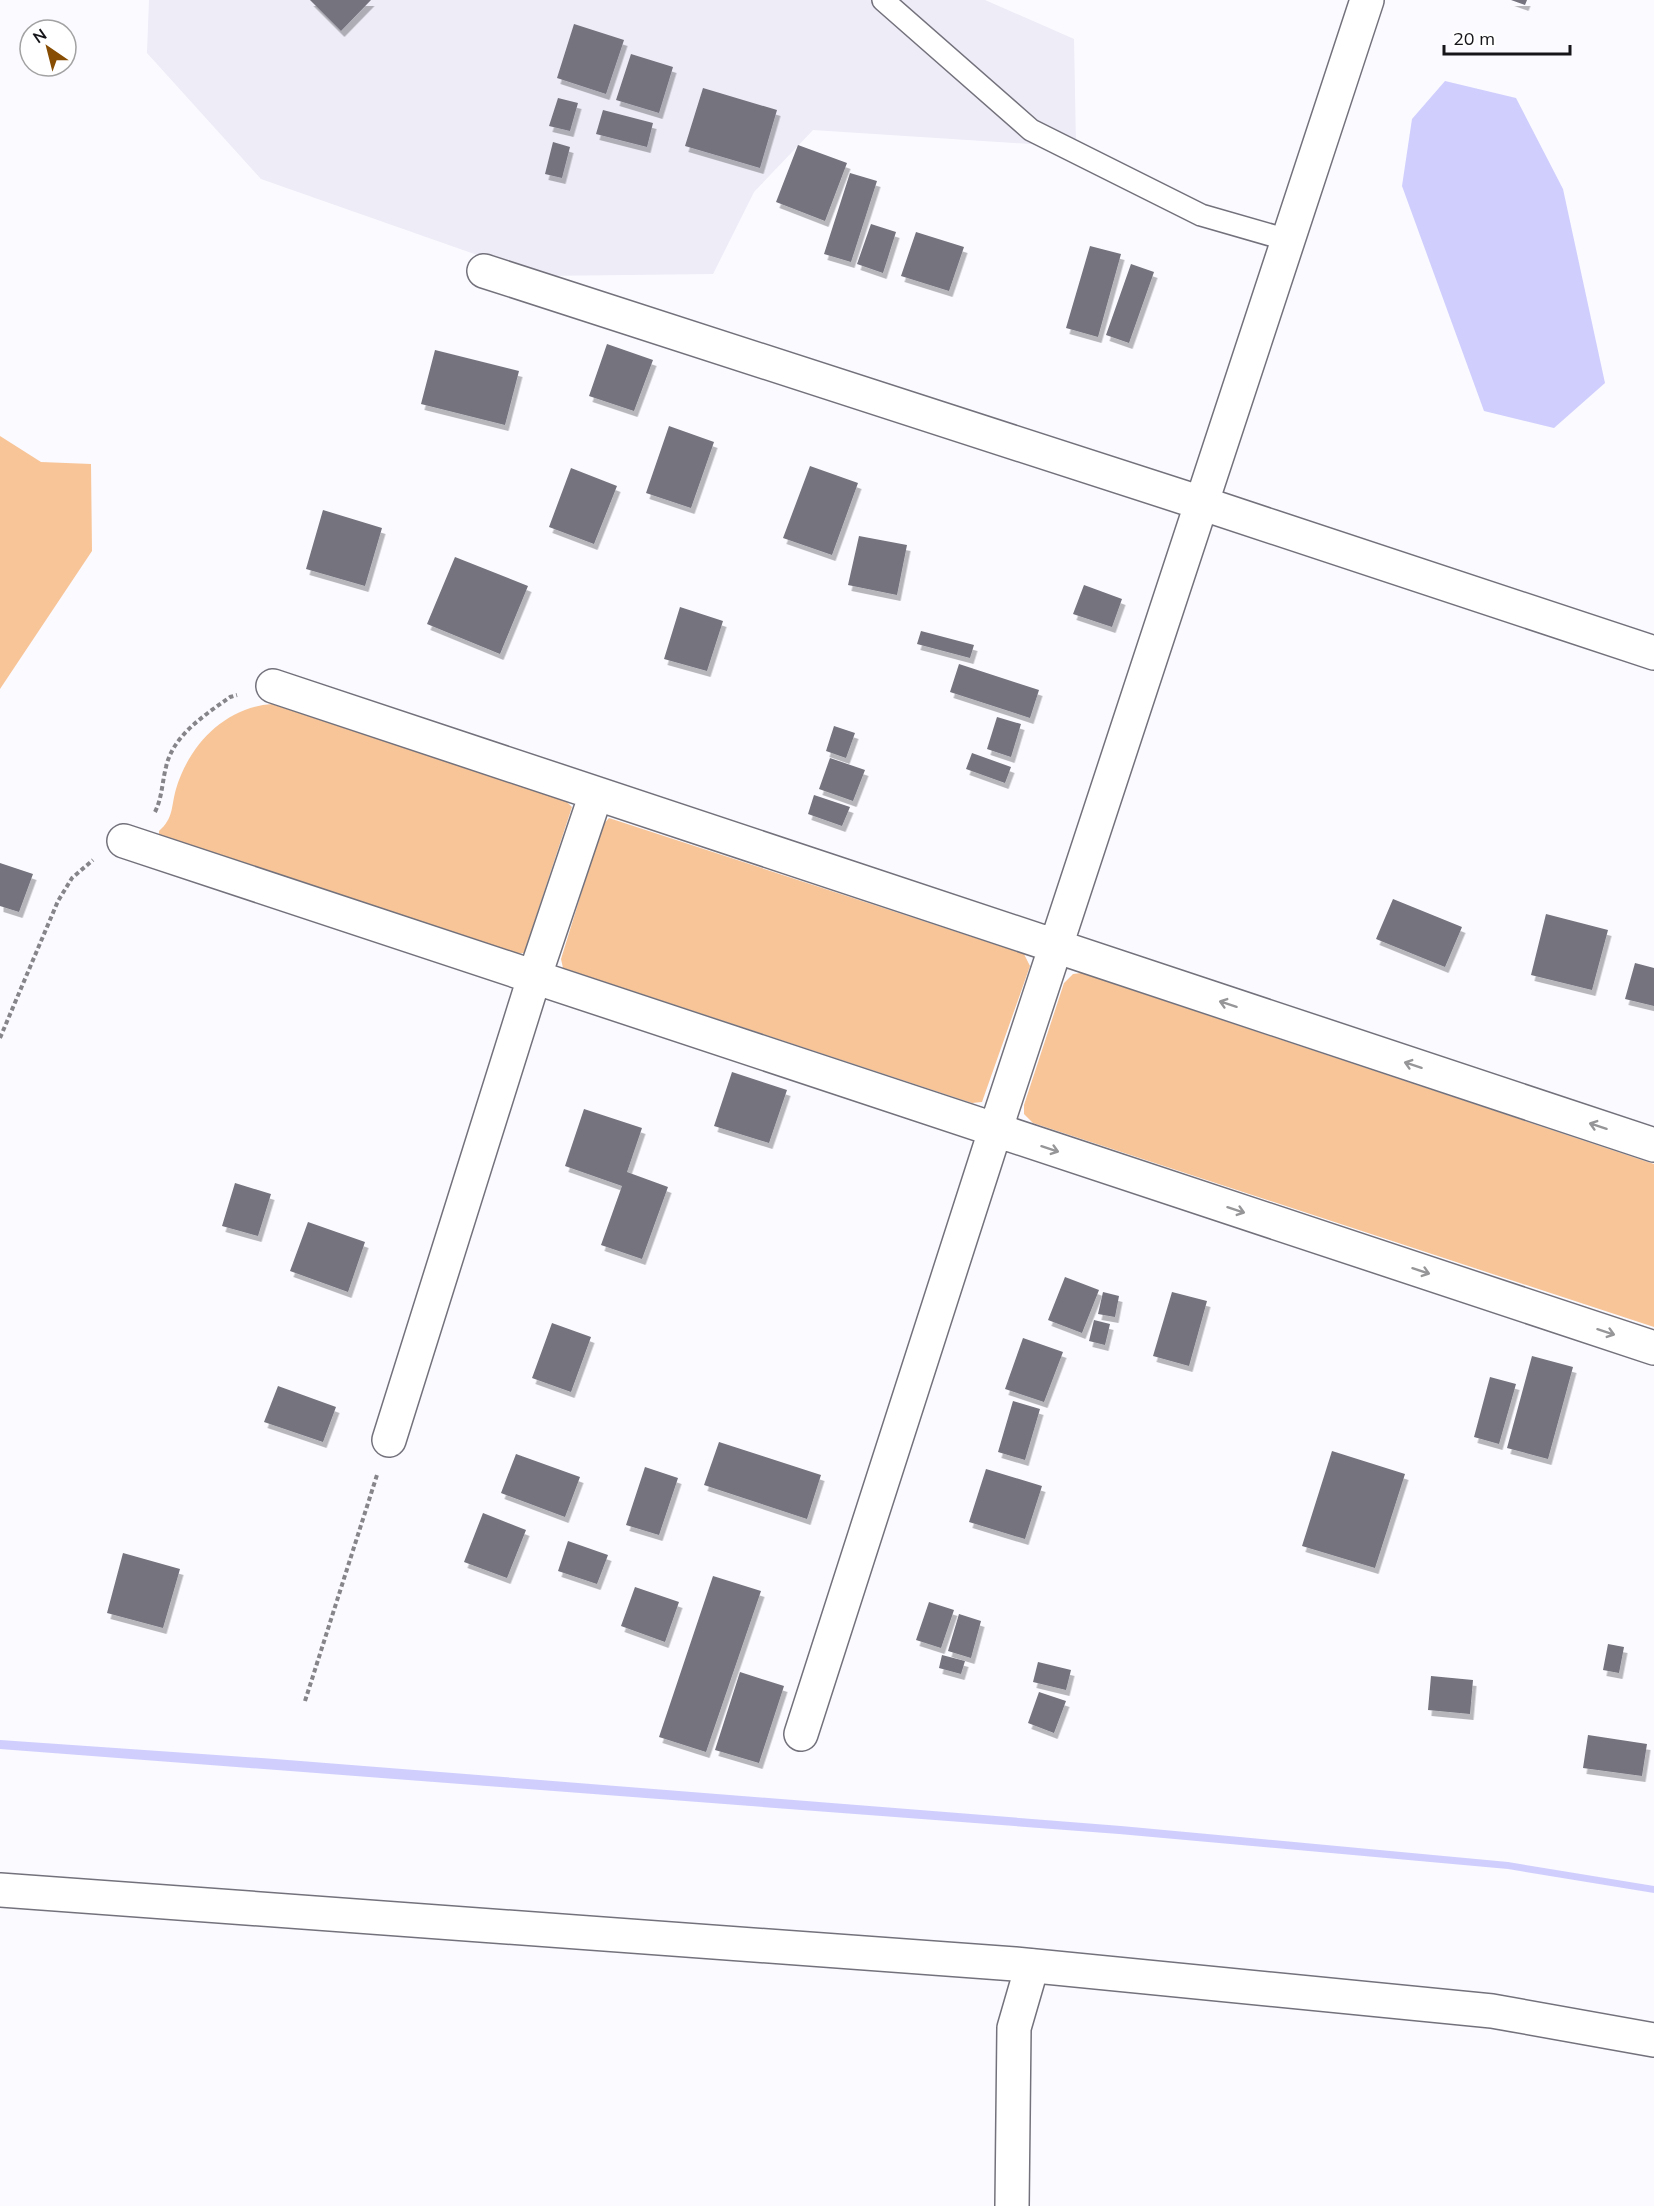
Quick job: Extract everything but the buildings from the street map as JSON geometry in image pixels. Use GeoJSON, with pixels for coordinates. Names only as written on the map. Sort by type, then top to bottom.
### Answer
{"type":"FeatureCollection","features":[{"type":"Feature","properties":{"kind":"street"},"geometry":{"type":"LineString","coordinates":[[801,1734],[995,1131],[1367,0]]}},
{"type":"Feature","properties":{"kind":"street"},"geometry":{"type":"LineString","coordinates":[[484,271],[1201,503],[1654,653]]}},
{"type":"Feature","properties":{"kind":"street"},"geometry":{"type":"LineString","coordinates":[[273,686],[1654,1145]]}},
{"type":"Feature","properties":{"kind":"street"},"geometry":{"type":"LineString","coordinates":[[389,1440],[534,978],[596,794]]}},
{"type":"Feature","properties":{"kind":"street"},"geometry":{"type":"LineString","coordinates":[[124,841],[1654,1348]]}},
{"type":"Feature","properties":{"kind":"street"},"geometry":{"type":"LineString","coordinates":[[0,1890],[1032,1966],[1492,2011],[1654,2040]]}},
{"type":"Feature","properties":{"kind":"street"},"geometry":{"type":"LineString","coordinates":[[1012,2206],[1014,2028],[1032,1966]]}},
{"type":"Feature","properties":{"kind":"lane"},"geometry":{"type":"LineString","coordinates":[[883,0],[899,17],[1031,130],[1201,215],[1288,240]]}},
{"type":"Feature","properties":{"kind":"path"},"geometry":{"type":"LineString","coordinates":[[0,1038],[58,901],[72,878],[89,863],[124,841],[151,820],[161,800],[166,765],[188,728],[230,697],[273,686]]}},
{"type":"Feature","properties":{"kind":"path"},"geometry":{"type":"LineString","coordinates":[[305,1701],[389,1440]]}},
{"type":"Feature","properties":{"kind":"shaded area"},"geometry":{"type":"Polygon","coordinates":[[[149,0],[985,0],[1074,39],[1076,147],[813,130],[754,192],[713,274],[537,276],[261,179],[147,53],[149,0]]]}},
{"type":"Feature","properties":{"kind":"shaded area"},"geometry":{"type":"Polygon","coordinates":[[[0,436],[41,462],[91,464],[92,551],[0,689],[0,436]]]}},
{"type":"Feature","properties":{"kind":"shaded area"},"geometry":{"type":"Polygon","coordinates":[[[272,704],[566,801],[572,807],[524,953],[515,954],[159,836],[159,831],[170,816],[182,773],[190,758],[211,731],[239,712],[272,704]]]}},
{"type":"Feature","properties":{"kind":"shaded area"},"geometry":{"type":"Polygon","coordinates":[[[609,818],[1024,954],[1030,966],[982,1102],[972,1103],[563,968],[561,959],[602,826],[609,818]]]}},
{"type":"Feature","properties":{"kind":"shaded area"},"geometry":{"type":"Polygon","coordinates":[[[1081,973],[1654,1164],[1654,1327],[1033,1123],[1024,1114],[1024,1105],[1064,983],[1073,974],[1081,973]]]}},
{"type":"Feature","properties":{"kind":"water"},"geometry":{"type":"Polygon","coordinates":[[[1445,81],[1516,98],[1563,189],[1605,383],[1554,428],[1484,411],[1402,186],[1412,119],[1445,81]]]}},
{"type":"Feature","properties":{"kind":"water"},"geometry":{"type":"Polygon","coordinates":[[[0,1740],[275,1759],[1121,1826],[1508,1862],[1654,1886],[1654,1893],[1508,1869],[1119,1834],[0,1749],[0,1740]]]}}]}
